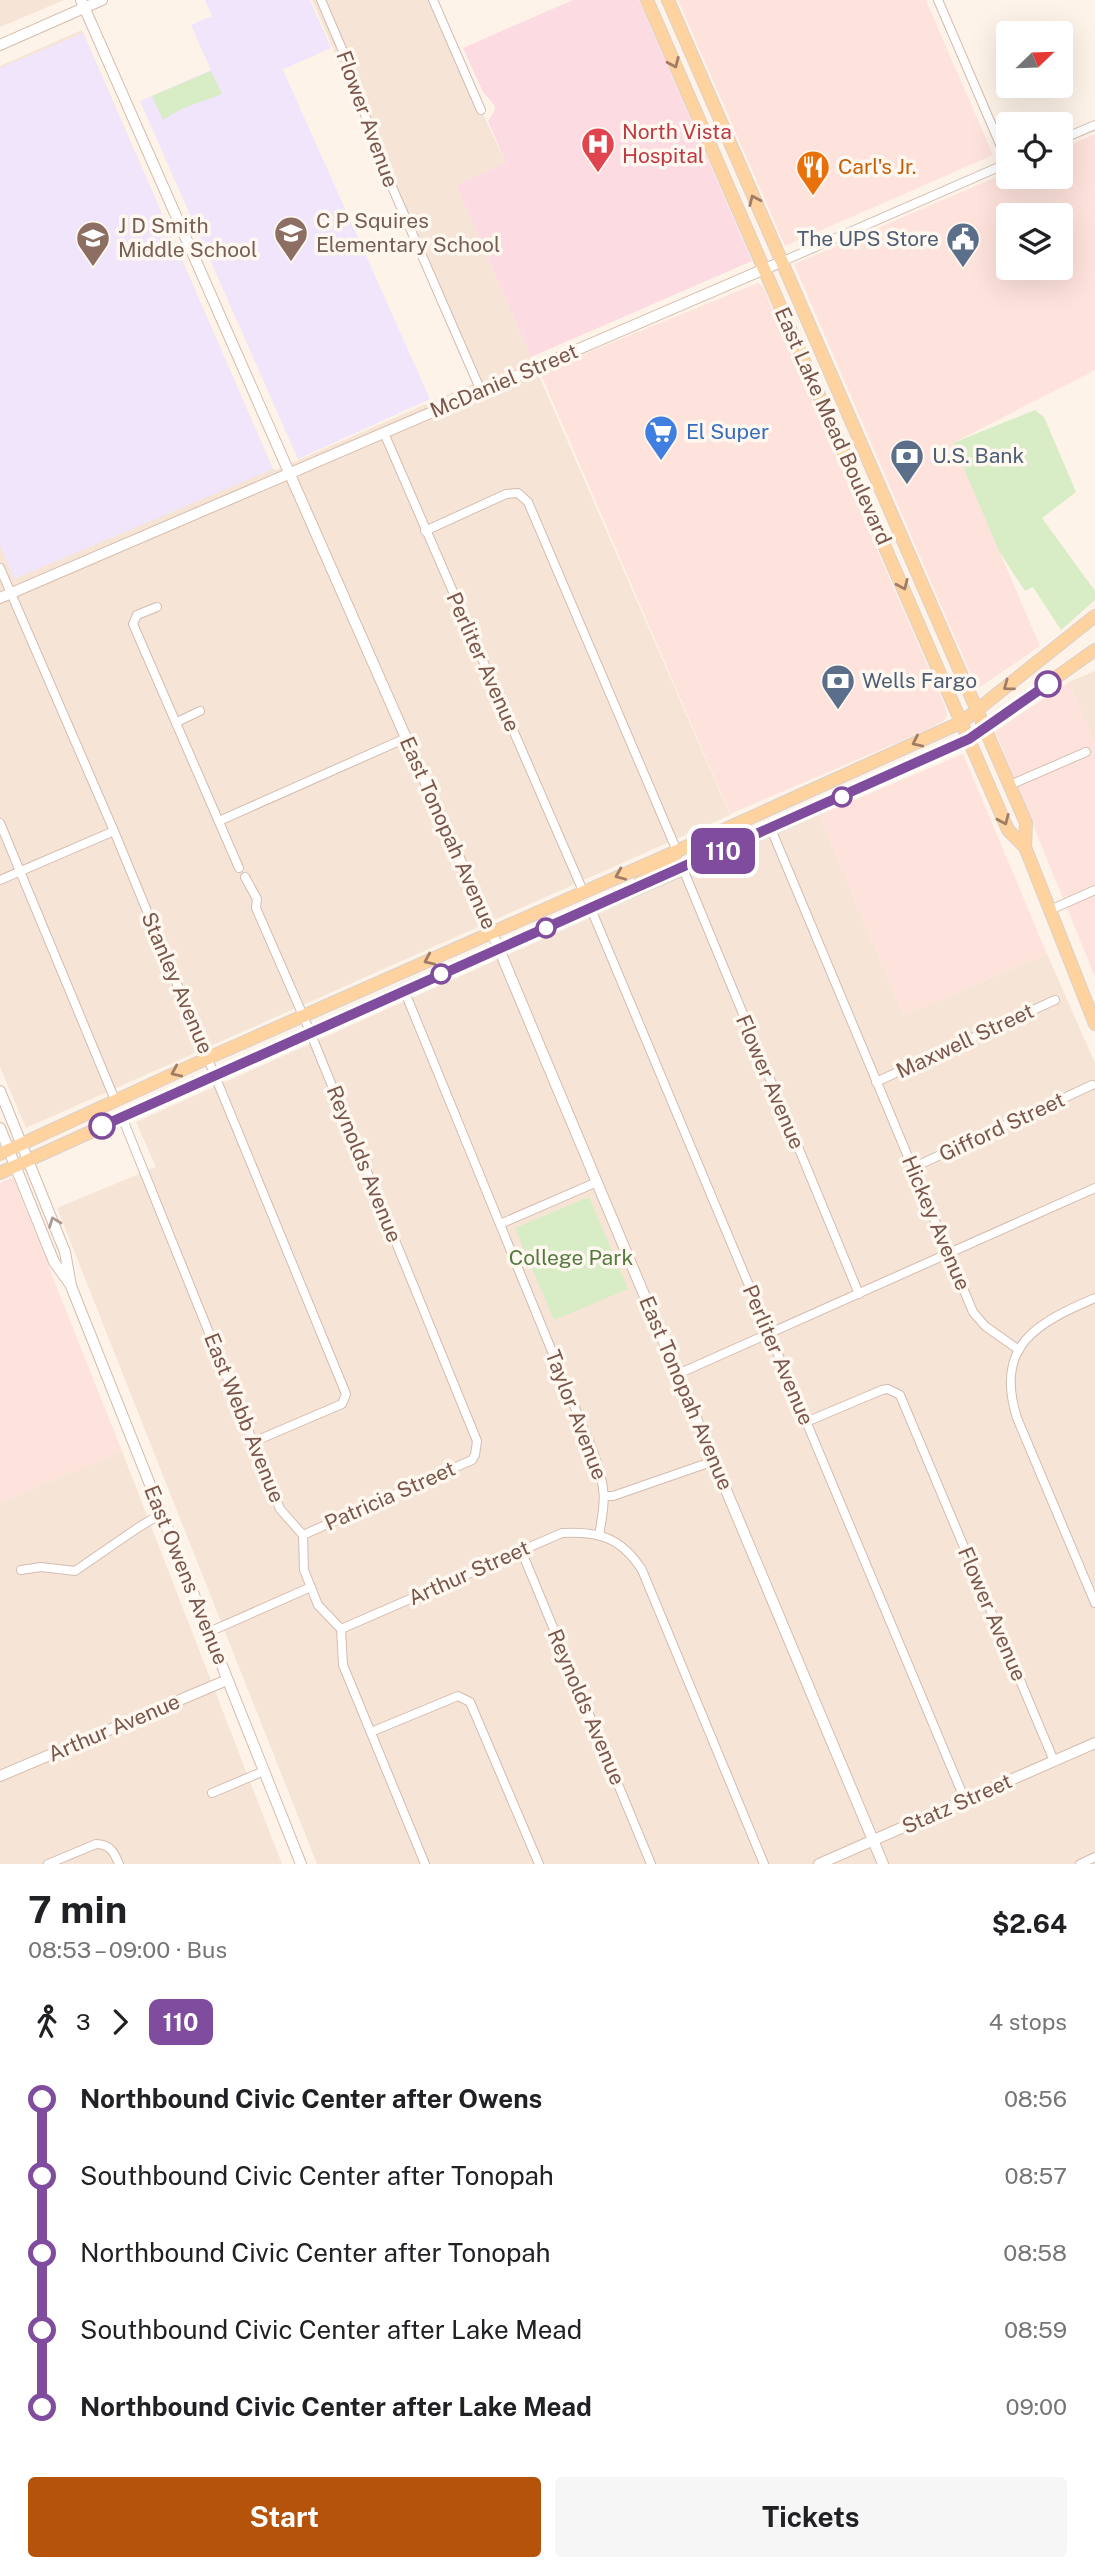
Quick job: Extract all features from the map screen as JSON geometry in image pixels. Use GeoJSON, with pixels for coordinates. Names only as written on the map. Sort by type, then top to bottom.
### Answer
{"type":"FeatureCollection","features":[{"type":"Feature","properties":{"kind":"main road","name":"East Lake Mead Boulevard"},"geometry":{"type":"LineString","coordinates":[[647,0],[1008,830],[1025,847],[1095,1024]]}},
{"type":"Feature","properties":{"kind":"main road","name":"East Lake Mead Boulevard"},"geometry":{"type":"LineString","coordinates":[[668,0],[1026,822],[1025,847]]}},
{"type":"Feature","properties":{"kind":"main road"},"geometry":{"type":"LineString","coordinates":[[709,144],[713,129],[713,106]]}},
{"type":"Feature","properties":{"kind":"main road"},"geometry":{"type":"LineString","coordinates":[[856,478],[872,471]]}},
{"type":"Feature","properties":{"kind":"main road"},"geometry":{"type":"LineString","coordinates":[[12,1149],[303,1015],[962,722],[1095,616]]}},
{"type":"Feature","properties":{"kind":"main road"},"geometry":{"type":"LineString","coordinates":[[0,1172],[969,739],[1095,650]]}},
{"type":"Feature","properties":{"kind":"main road"},"geometry":{"type":"LineString","coordinates":[[683,869],[683,863],[689,854],[723,830]]}},
{"type":"Feature","properties":{"kind":"main road"},"geometry":{"type":"LineString","coordinates":[[633,891],[644,878],[670,864],[677,851]]}},
{"type":"Feature","properties":{"kind":"street"},"geometry":{"type":"LineString","coordinates":[[0,45],[83,4],[102,0]]}},
{"type":"Feature","properties":{"kind":"street","name":"Flower Avenue"},"geometry":{"type":"LineString","coordinates":[[321,0],[348,63],[379,157],[481,391]]}},
{"type":"Feature","properties":{"kind":"street"},"geometry":{"type":"LineString","coordinates":[[433,0],[481,110]]}},
{"type":"Feature","properties":{"kind":"street"},"geometry":{"type":"LineString","coordinates":[[938,0],[996,135]]}},
{"type":"Feature","properties":{"kind":"street","name":"East Tonopah Avenue"},"geometry":{"type":"LineString","coordinates":[[83,4],[492,932],[883,1864]]}},
{"type":"Feature","properties":{"kind":"street"},"geometry":{"type":"LineString","coordinates":[[1073,134],[1095,125]]}},
{"type":"Feature","properties":{"kind":"street","name":"McDaniel Street"},"geometry":{"type":"LineString","coordinates":[[6,596],[996,168]]}},
{"type":"Feature","properties":{"kind":"street","name":"Perliter Avenue"},"geometry":{"type":"LineString","coordinates":[[384,433],[583,891]]}},
{"type":"Feature","properties":{"kind":"street"},"geometry":{"type":"LineString","coordinates":[[425,531],[506,494],[518,493],[528,502],[677,851]]}},
{"type":"Feature","properties":{"kind":"street","name":"Stanley Avenue"},"geometry":{"type":"LineString","coordinates":[[0,568],[6,596],[114,831],[346,1394],[342,1404],[253,1442]]}},
{"type":"Feature","properties":{"kind":"street"},"geometry":{"type":"LineString","coordinates":[[158,607],[136,615],[133,624],[239,868]]}},
{"type":"Feature","properties":{"kind":"street"},"geometry":{"type":"LineString","coordinates":[[177,722],[200,712]]}},
{"type":"Feature","properties":{"kind":"street"},"geometry":{"type":"LineString","coordinates":[[219,821],[406,738]]}},
{"type":"Feature","properties":{"kind":"street"},"geometry":{"type":"LineString","coordinates":[[1010,785],[1086,752]]}},
{"type":"Feature","properties":{"kind":"street"},"geometry":{"type":"LineString","coordinates":[[0,823],[115,1100]]}},
{"type":"Feature","properties":{"kind":"street","name":"Hickey Avenue"},"geometry":{"type":"LineString","coordinates":[[771,829],[973,1312],[985,1326],[1019,1350]]}},
{"type":"Feature","properties":{"kind":"street"},"geometry":{"type":"LineString","coordinates":[[0,880],[114,831]]}},
{"type":"Feature","properties":{"kind":"street","name":"Flower Avenue"},"geometry":{"type":"LineString","coordinates":[[683,869],[859,1294]]}},
{"type":"Feature","properties":{"kind":"street","name":"Reynolds Avenue"},"geometry":{"type":"LineString","coordinates":[[245,877],[257,899],[256,908],[311,1033],[477,1441],[475,1455]]}},
{"type":"Feature","properties":{"kind":"street"},"geometry":{"type":"LineString","coordinates":[[1050,910],[1095,890]]}},
{"type":"Feature","properties":{"kind":"street","name":"Perliter Avenue"},"geometry":{"type":"LineString","coordinates":[[591,909],[965,1800]]}},
{"type":"Feature","properties":{"kind":"street","name":"Taylor Avenue"},"geometry":{"type":"LineString","coordinates":[[404,990],[594,1454],[604,1482],[605,1496],[599,1535]]}},
{"type":"Feature","properties":{"kind":"street","name":"Maxwell Street"},"geometry":{"type":"LineString","coordinates":[[876,1082],[1055,1000]]}},
{"type":"Feature","properties":{"kind":"street","name":"Gifford Street"},"geometry":{"type":"LineString","coordinates":[[912,1168],[1092,1085]]}},
{"type":"Feature","properties":{"kind":"street","name":"East Owens Avenue"},"geometry":{"type":"LineString","coordinates":[[0,1091],[12,1149]]}},
{"type":"Feature","properties":{"kind":"street","name":"East Webb Avenue"},"geometry":{"type":"LineString","coordinates":[[122,1117],[280,1509],[303,1535]]}},
{"type":"Feature","properties":{"kind":"street","name":"East Owens Avenue"},"geometry":{"type":"LineString","coordinates":[[0,1128],[23,1163],[54,1262],[71,1286],[299,1863]]}},
{"type":"Feature","properties":{"kind":"street"},"geometry":{"type":"LineString","coordinates":[[500,1224],[597,1182]]}},
{"type":"Feature","properties":{"kind":"street"},"geometry":{"type":"LineString","coordinates":[[678,1374],[1095,1188]]}},
{"type":"Feature","properties":{"kind":"street"},"geometry":{"type":"LineString","coordinates":[[1095,1298],[1044,1322],[1027,1338],[1019,1350],[1011,1378],[1012,1400],[1095,1603]]}},
{"type":"Feature","properties":{"kind":"street","name":"Flower Avenue"},"geometry":{"type":"LineString","coordinates":[[806,1422],[882,1390],[894,1391],[900,1395],[1054,1761]]}},
{"type":"Feature","properties":{"kind":"street","name":"Patricia Street"},"geometry":{"type":"LineString","coordinates":[[303,1535],[472,1460],[475,1455]]}},
{"type":"Feature","properties":{"kind":"street"},"geometry":{"type":"LineString","coordinates":[[605,1496],[613,1496],[714,1461]]}},
{"type":"Feature","properties":{"kind":"street"},"geometry":{"type":"LineString","coordinates":[[21,1570],[41,1567],[75,1571],[161,1514]]}},
{"type":"Feature","properties":{"kind":"street","name":"Arthur Street"},"geometry":{"type":"LineString","coordinates":[[341,1629],[562,1533],[589,1532],[599,1535]]}},
{"type":"Feature","properties":{"kind":"street"},"geometry":{"type":"LineString","coordinates":[[303,1535],[303,1570],[318,1605],[341,1629],[343,1665],[425,1864]]}},
{"type":"Feature","properties":{"kind":"street"},"geometry":{"type":"LineString","coordinates":[[599,1535],[612,1540],[634,1557],[642,1570],[764,1864]]}},
{"type":"Feature","properties":{"kind":"street","name":"Reynolds Avenue"},"geometry":{"type":"LineString","coordinates":[[521,1550],[651,1864]]}},
{"type":"Feature","properties":{"kind":"street"},"geometry":{"type":"LineString","coordinates":[[209,1632],[311,1587]]}},
{"type":"Feature","properties":{"kind":"street","name":"Arthur Avenue"},"geometry":{"type":"LineString","coordinates":[[0,1776],[227,1680]]}},
{"type":"Feature","properties":{"kind":"street"},"geometry":{"type":"LineString","coordinates":[[370,1731],[458,1696],[465,1698],[470,1702],[538,1864]]}},
{"type":"Feature","properties":{"kind":"street","name":"Statz Street"},"geometry":{"type":"LineString","coordinates":[[819,1864],[1095,1743]]}},
{"type":"Feature","properties":{"kind":"street"},"geometry":{"type":"LineString","coordinates":[[212,1793],[264,1771]]}},
{"type":"Feature","properties":{"kind":"street"},"geometry":{"type":"LineString","coordinates":[[48,1864],[96,1844],[104,1844],[114,1852],[119,1864]]}},
{"type":"Feature","properties":{"kind":"street"},"geometry":{"type":"LineString","coordinates":[[1080,1864],[1095,1857]]}},
{"type":"Feature","properties":{"kind":"shaded area"},"geometry":{"type":"Polygon","coordinates":[[[0,0],[64,0],[0,27],[0,0]]]}},
{"type":"Feature","properties":{"kind":"shaded area","name":"C P Squires Elementary School"},"geometry":{"type":"Polygon","coordinates":[[[205,0],[310,0],[331,48],[275,73],[283,70],[430,399],[298,459],[140,101],[211,70],[191,25],[212,16],[205,0]]]}},
{"type":"Feature","properties":{"kind":"shaded area"},"geometry":{"type":"Polygon","coordinates":[[[312,0],[429,0],[506,163],[456,185],[730,815],[26,1128],[0,1067],[0,66],[82,30],[273,469],[276,470],[478,381],[312,0]]]}},
{"type":"Feature","properties":{"kind":"shaded area","name":"North Vista Hospital"},"geometry":{"type":"Polygon","coordinates":[[[573,0],[639,0],[752,261],[531,357],[456,185],[506,163],[488,121],[495,106],[483,92],[463,48],[573,0]]]}},
{"type":"Feature","properties":{"kind":"shaded area"},"geometry":{"type":"Polygon","coordinates":[[[678,0],[926,0],[993,155],[785,246],[678,0]]]}},
{"type":"Feature","properties":{"kind":"shaded area","name":"J D Smith Middle School"},"geometry":{"type":"Polygon","coordinates":[[[83,33],[273,469],[14,579],[0,545],[0,68],[83,33]]]}},
{"type":"Feature","properties":{"kind":"shaded area"},"geometry":{"type":"Polygon","coordinates":[[[1095,134],[1095,370],[953,443],[1040,646],[977,689],[794,264],[996,177],[996,189],[1073,189],[1073,144],[1095,134]]]}},
{"type":"Feature","properties":{"kind":"shaded area"},"geometry":{"type":"Polygon","coordinates":[[[758,283],[763,287],[947,715],[944,721],[927,730],[730,814],[540,372],[758,283]]]}},
{"type":"Feature","properties":{"kind":"shaded area"},"geometry":{"type":"Polygon","coordinates":[[[1095,671],[1095,743],[1069,682],[1095,671]]]}},
{"type":"Feature","properties":{"kind":"shaded area"},"geometry":{"type":"Polygon","coordinates":[[[1069,682],[1095,743],[1095,977],[995,731],[1069,682]]]}},
{"type":"Feature","properties":{"kind":"shaded area"},"geometry":{"type":"Polygon","coordinates":[[[963,754],[1047,954],[903,1015],[819,815],[963,754]]]}},
{"type":"Feature","properties":{"kind":"shaded area"},"geometry":{"type":"Polygon","coordinates":[[[819,815],[903,1015],[1047,954],[1095,1063],[1095,1864],[317,1864],[57,1208],[156,1167],[136,1122],[819,815]]]}},
{"type":"Feature","properties":{"kind":"shaded area"},"geometry":{"type":"Polygon","coordinates":[[[13,1177],[122,1451],[0,1502],[0,1183],[13,1177]]]}},
{"type":"Feature","properties":{"kind":"shaded area"},"geometry":{"type":"Polygon","coordinates":[[[122,1451],[282,1864],[0,1864],[0,1502],[122,1451]]]}},
{"type":"Feature","properties":{"kind":"green space"},"geometry":{"type":"Polygon","coordinates":[[[211,71],[222,94],[181,109],[163,120],[152,96],[211,71]]]}},
{"type":"Feature","properties":{"kind":"green space"},"geometry":{"type":"Polygon","coordinates":[[[1035,410],[1044,417],[1076,492],[1042,518],[1095,591],[1095,600],[1061,630],[1033,587],[1025,591],[999,551],[953,443],[1035,410]]]}},
{"type":"Feature","properties":{"kind":"green space","name":"College Park"},"geometry":{"type":"Polygon","coordinates":[[[589,1197],[628,1289],[554,1320],[515,1228],[589,1197]]]}},
{"type":"Feature","properties":{"kind":"bus line","name":"110"},"geometry":{"type":"LineString","coordinates":[[102,1126],[404,990],[683,869],[969,739],[1048,684]]}},
{"type":"Feature","properties":{"kind":"place","name":"North Vista Hospital"},"geometry":{"type":"Point","coordinates":[598,174]}},
{"type":"Feature","properties":{"kind":"place","name":"Carl's Jr."},"geometry":{"type":"Point","coordinates":[813,197]}},
{"type":"Feature","properties":{"kind":"place","name":"C P Squires Elementary School"},"geometry":{"type":"Point","coordinates":[291,263]}},
{"type":"Feature","properties":{"kind":"place","name":"J D Smith Middle School"},"geometry":{"type":"Point","coordinates":[93,268]}},
{"type":"Feature","properties":{"kind":"place","name":"The UPS Store"},"geometry":{"type":"Point","coordinates":[963,269]}},
{"type":"Feature","properties":{"kind":"place","name":"El Super"},"geometry":{"type":"Point","coordinates":[661,462]}},
{"type":"Feature","properties":{"kind":"place","name":"U.S. Bank"},"geometry":{"type":"Point","coordinates":[907,486]}},
{"type":"Feature","properties":{"kind":"place","name":"Wells Fargo"},"geometry":{"type":"Point","coordinates":[838,711]}}]}
